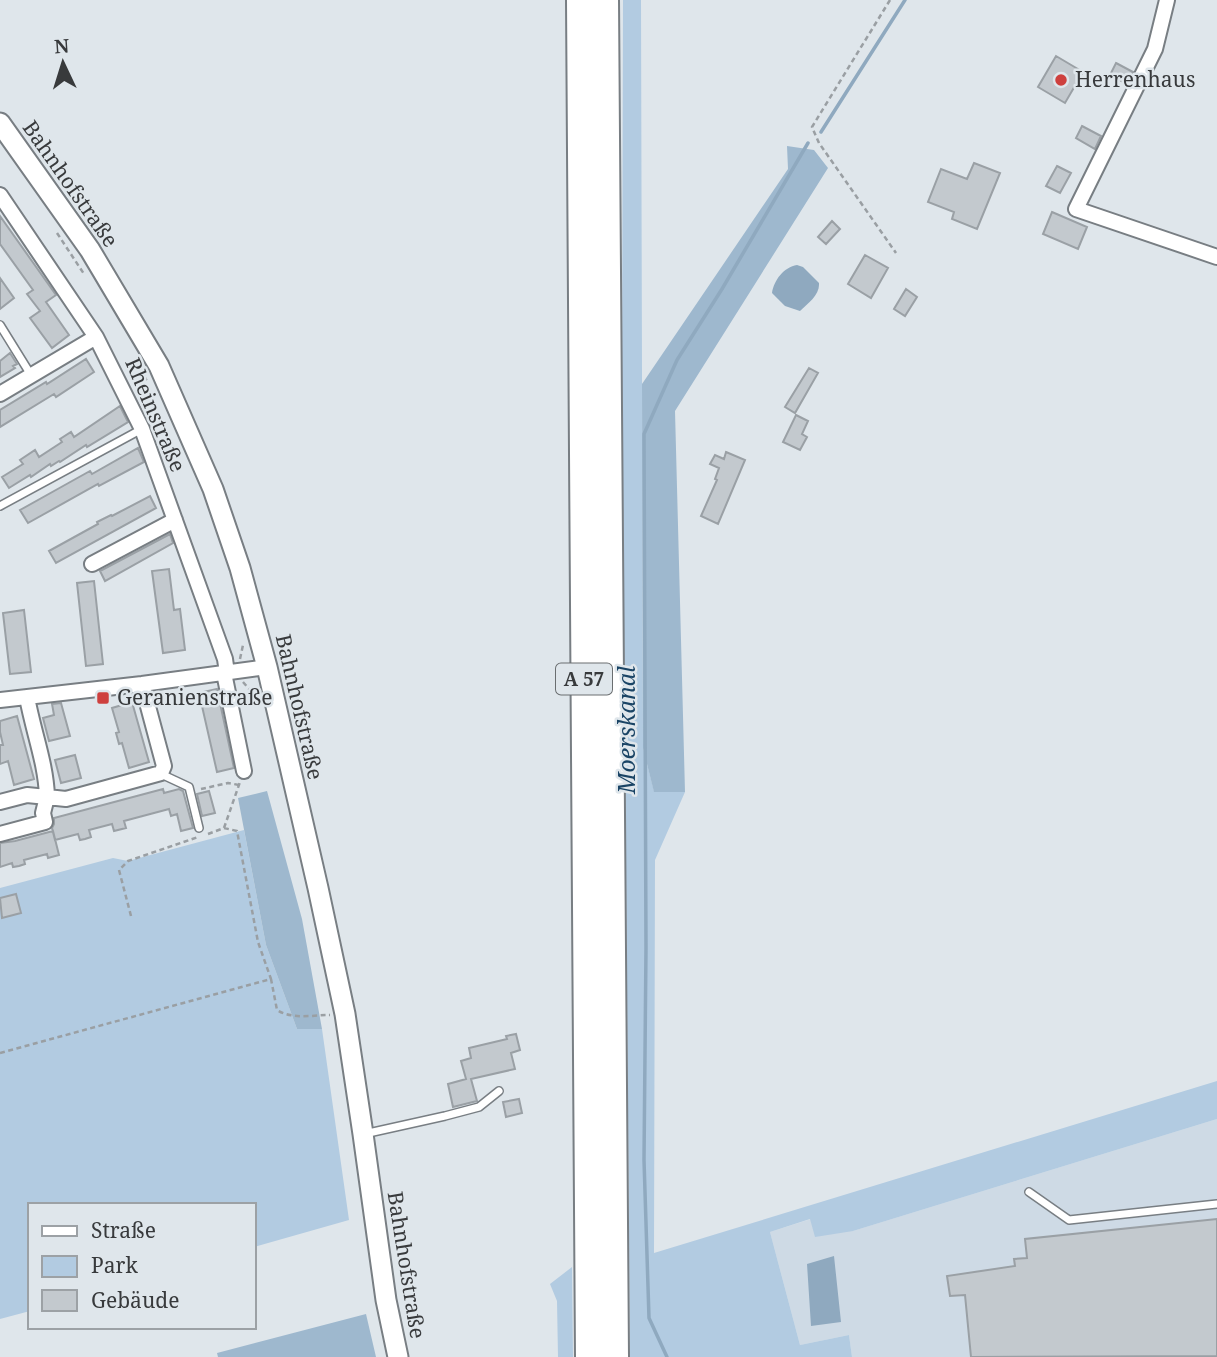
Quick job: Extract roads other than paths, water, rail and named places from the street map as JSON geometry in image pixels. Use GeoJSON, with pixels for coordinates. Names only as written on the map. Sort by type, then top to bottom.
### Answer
{"type":"FeatureCollection","features":[{"type":"Feature","properties":{"kind":"highway","name":"A 57"},"geometry":{"type":"LineString","coordinates":[[580,0],[589,1357]]}},
{"type":"Feature","properties":{"kind":"highway","name":"A 57"},"geometry":{"type":"LineString","coordinates":[[605,0],[615,1357]]}},
{"type":"Feature","properties":{"kind":"main road","name":"Bahnhofstraße"},"geometry":{"type":"LineString","coordinates":[[0,123],[90,250],[159,366],[213,489],[240,568],[267,667],[345,1014],[384,1289],[398,1357]]}},
{"type":"Feature","properties":{"kind":"street"},"geometry":{"type":"LineString","coordinates":[[1167,0],[1156,50],[1076,209],[1217,257]]}},
{"type":"Feature","properties":{"kind":"street","name":"Rheinstraße"},"geometry":{"type":"LineString","coordinates":[[0,195],[96,337],[142,429],[225,659],[244,771]]}},
{"type":"Feature","properties":{"kind":"street"},"geometry":{"type":"LineString","coordinates":[[0,394],[96,337]]}},
{"type":"Feature","properties":{"kind":"street"},"geometry":{"type":"LineString","coordinates":[[92,564],[175,520]]}},
{"type":"Feature","properties":{"kind":"street"},"geometry":{"type":"LineString","coordinates":[[0,700],[267,667]]}},
{"type":"Feature","properties":{"kind":"street"},"geometry":{"type":"LineString","coordinates":[[0,802],[27,795],[66,799],[160,773],[164,766],[142,684]]}},
{"type":"Feature","properties":{"kind":"street"},"geometry":{"type":"LineString","coordinates":[[0,834],[46,822],[43,813],[47,797],[47,777],[30,718],[27,697]]}},
{"type":"Feature","properties":{"kind":"lane"},"geometry":{"type":"LineString","coordinates":[[0,325],[31,376]]}},
{"type":"Feature","properties":{"kind":"lane"},"geometry":{"type":"LineString","coordinates":[[0,506],[142,429]]}},
{"type":"Feature","properties":{"kind":"lane"},"geometry":{"type":"LineString","coordinates":[[160,773],[189,787],[199,828]]}},
{"type":"Feature","properties":{"kind":"lane"},"geometry":{"type":"LineString","coordinates":[[363,1134],[480,1107],[499,1091]]}},
{"type":"Feature","properties":{"kind":"lane"},"geometry":{"type":"LineString","coordinates":[[1029,1192],[1069,1220],[1217,1204]]}},
{"type":"Feature","properties":{"kind":"waterway","name":"Moerskanal"},"geometry":{"type":"LineString","coordinates":[[821,132],[905,0]]}},
{"type":"Feature","properties":{"kind":"waterway","name":"Moerskanal"},"geometry":{"type":"LineString","coordinates":[[667,1357],[649,1318],[644,1160],[644,434],[677,360],[808,143]]}},
{"type":"Feature","properties":{"kind":"place","name":"Herrenhaus"},"geometry":{"type":"Point","coordinates":[1061,80]}},
{"type":"Feature","properties":{"kind":"place","name":"Geranienstraße"},"geometry":{"type":"Point","coordinates":[103,698]}}]}
